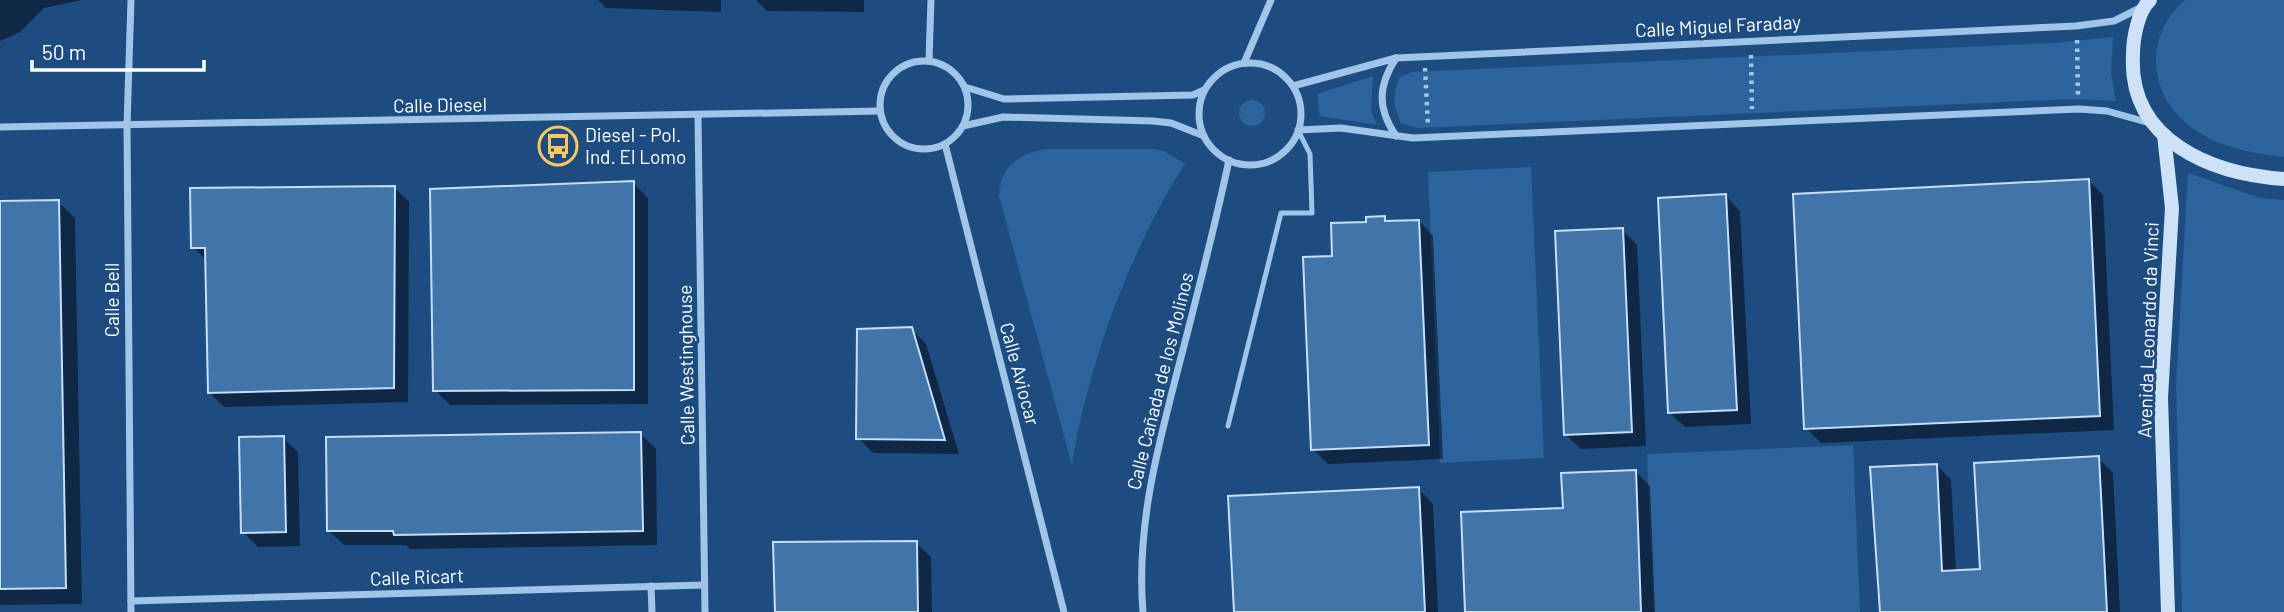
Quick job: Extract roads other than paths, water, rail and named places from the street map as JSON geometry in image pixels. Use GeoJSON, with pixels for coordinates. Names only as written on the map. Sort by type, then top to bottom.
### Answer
{"type":"FeatureCollection","features":[{"type":"Feature","properties":{"kind":"street","name":"Calle Bell"},"geometry":{"type":"LineString","coordinates":[[131,0],[127,126],[131,612]]}},
{"type":"Feature","properties":{"kind":"street"},"geometry":{"type":"LineString","coordinates":[[929,60],[930,0]]}},
{"type":"Feature","properties":{"kind":"street"},"geometry":{"type":"LineString","coordinates":[[1244,63],[1271,0]]}},
{"type":"Feature","properties":{"kind":"street"},"geometry":{"type":"LineString","coordinates":[[2147,3],[2133,46],[2132,66],[2150,123]]}},
{"type":"Feature","properties":{"kind":"street","name":"Calle Miguel Faraday"},"geometry":{"type":"LineString","coordinates":[[1293,86],[1396,58],[2076,26],[2114,21],[2147,3]]}},
{"type":"Feature","properties":{"kind":"street"},"geometry":{"type":"LineString","coordinates":[[1396,58],[1382,88],[1381,104],[1385,120],[1396,136]]}},
{"type":"Feature","properties":{"kind":"street"},"geometry":{"type":"LineString","coordinates":[[929,60],[947,66],[965,86],[969,102],[963,126],[945,144],[917,149],[904,144],[893,136],[880,111],[885,83],[894,72],[906,64],[929,60]]}},
{"type":"Feature","properties":{"kind":"street"},"geometry":{"type":"LineString","coordinates":[[965,86],[1004,99],[1193,95],[1204,90],[1227,68],[1244,63],[1272,68],[1293,86],[1300,108],[1298,130],[1290,145],[1270,160],[1245,165],[1229,160],[1217,153],[1204,136],[1199,112],[1204,90]]}},
{"type":"Feature","properties":{"kind":"street"},"geometry":{"type":"LineString","coordinates":[[1298,130],[1340,128],[1396,136],[1428,137],[2079,109],[2107,111],[2150,123],[2187,152],[2221,169],[2250,177],[2284,179]]}},
{"type":"Feature","properties":{"kind":"street","name":"Calle Diesel"},"geometry":{"type":"LineString","coordinates":[[0,127],[698,117],[880,111]]}},
{"type":"Feature","properties":{"kind":"street","name":"Calle Westinghouse"},"geometry":{"type":"LineString","coordinates":[[698,117],[705,612]]}},
{"type":"Feature","properties":{"kind":"street"},"geometry":{"type":"LineString","coordinates":[[963,126],[1003,117],[1153,121],[1171,123],[1204,136]]}},
{"type":"Feature","properties":{"kind":"street","name":"Avenida Leonardo da Vinci"},"geometry":{"type":"LineString","coordinates":[[2164,135],[2172,208],[2161,398],[2168,612]]}},
{"type":"Feature","properties":{"kind":"street","name":"Calle Aviocar"},"geometry":{"type":"LineString","coordinates":[[945,144],[1064,612]]}},
{"type":"Feature","properties":{"kind":"street","name":"Calle Cañada de los Molinos"},"geometry":{"type":"LineString","coordinates":[[1143,612],[1143,530],[1151,475],[1229,160]]}},
{"type":"Feature","properties":{"kind":"street","name":"Calle Ricart"},"geometry":{"type":"LineString","coordinates":[[131,601],[704,585]]}},
{"type":"Feature","properties":{"kind":"street"},"geometry":{"type":"LineString","coordinates":[[651,586],[652,612]]}},
{"type":"Feature","properties":{"kind":"lane"},"geometry":{"type":"LineString","coordinates":[[1228,426],[1281,214],[1312,213],[1310,154],[1298,130]]}},
{"type":"Feature","properties":{"kind":"place","name":"Diesel - Pol. Ind. El Lomo"},"geometry":{"type":"Point","coordinates":[558,146]}}]}
